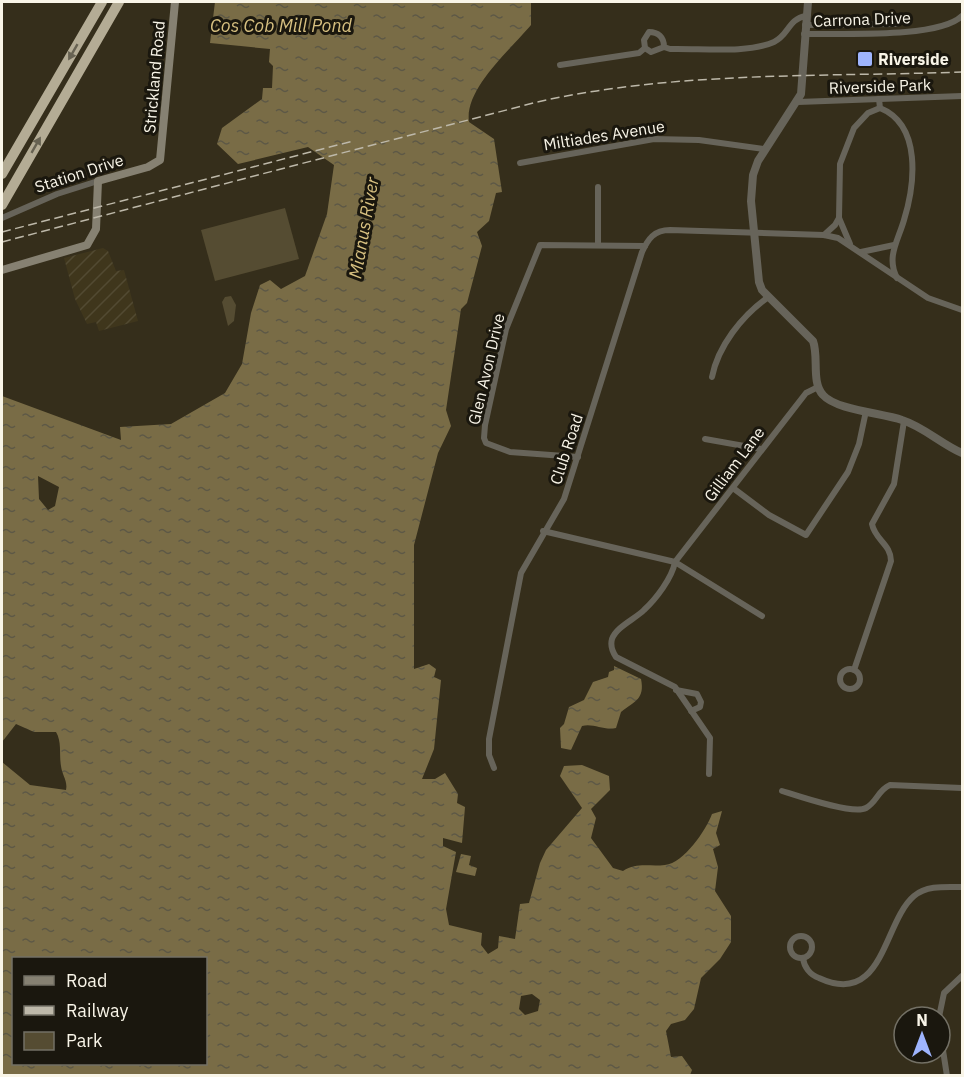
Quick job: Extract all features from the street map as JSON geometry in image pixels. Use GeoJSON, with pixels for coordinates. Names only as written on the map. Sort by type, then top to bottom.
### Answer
{"type":"FeatureCollection","features":[{"type":"Feature","properties":{"kind":"highway"},"geometry":{"type":"LineString","coordinates":[[2,174],[102,2]]}},
{"type":"Feature","properties":{"kind":"highway"},"geometry":{"type":"LineString","coordinates":[[4,200],[119,2]]}},
{"type":"Feature","properties":{"kind":"main road","name":"Strickland Road"},"geometry":{"type":"LineString","coordinates":[[162,155],[175,2]]}},
{"type":"Feature","properties":{"kind":"main road","name":"Station Drive"},"geometry":{"type":"LineString","coordinates":[[99,181],[152,166],[162,155]]}},
{"type":"Feature","properties":{"kind":"main road"},"geometry":{"type":"LineString","coordinates":[[2,270],[80,248],[89,243],[96,226],[99,181]]}},
{"type":"Feature","properties":{"kind":"street"},"geometry":{"type":"LineString","coordinates":[[808,2],[800,98],[764,149],[752,180],[759,282],[767,298],[813,341],[817,350],[818,387],[823,396],[837,403],[904,421],[963,453]]}},
{"type":"Feature","properties":{"kind":"street","name":"Carrona Drive"},"geometry":{"type":"LineString","coordinates":[[805,25],[916,31],[959,22],[963,16]]}},
{"type":"Feature","properties":{"kind":"street"},"geometry":{"type":"LineString","coordinates":[[645,48],[655,52],[664,47],[754,48],[774,42],[792,21],[805,25],[896,24]]}},
{"type":"Feature","properties":{"kind":"street"},"geometry":{"type":"LineString","coordinates":[[645,48],[644,40],[650,32],[659,35],[664,47]]}},
{"type":"Feature","properties":{"kind":"street"},"geometry":{"type":"LineString","coordinates":[[560,66],[639,53],[645,48]]}},
{"type":"Feature","properties":{"kind":"street","name":"Riverside Park"},"geometry":{"type":"LineString","coordinates":[[800,98],[879,99],[963,96]]}},
{"type":"Feature","properties":{"kind":"street"},"geometry":{"type":"LineString","coordinates":[[879,99],[880,108]]}},
{"type":"Feature","properties":{"kind":"street"},"geometry":{"type":"LineString","coordinates":[[850,244],[839,218],[838,175],[843,151],[861,119],[880,108]]}},
{"type":"Feature","properties":{"kind":"street"},"geometry":{"type":"LineString","coordinates":[[880,108],[892,113],[900,121],[906,132],[912,161],[908,207],[894,245],[892,263],[897,279]]}},
{"type":"Feature","properties":{"kind":"street","name":"Miltiades Avenue"},"geometry":{"type":"LineString","coordinates":[[520,163],[654,139],[699,140],[764,149]]}},
{"type":"Feature","properties":{"kind":"street","name":"Station Drive"},"geometry":{"type":"LineString","coordinates":[[2,218],[57,194],[99,181]]}},
{"type":"Feature","properties":{"kind":"street"},"geometry":{"type":"LineString","coordinates":[[598,187],[598,245]]}},
{"type":"Feature","properties":{"kind":"street"},"geometry":{"type":"LineString","coordinates":[[824,235],[839,218]]}},
{"type":"Feature","properties":{"kind":"street"},"geometry":{"type":"LineString","coordinates":[[645,246],[654,234],[664,230],[824,235],[850,244],[897,279],[928,298],[963,310]]}},
{"type":"Feature","properties":{"kind":"street","name":"Glen Avon Drive"},"geometry":{"type":"LineString","coordinates":[[578,457],[510,452],[492,447],[484,438],[506,329],[540,245],[645,246]]}},
{"type":"Feature","properties":{"kind":"street"},"geometry":{"type":"LineString","coordinates":[[861,252],[894,245]]}},
{"type":"Feature","properties":{"kind":"street","name":"Club Road"},"geometry":{"type":"LineString","coordinates":[[494,768],[489,755],[489,739],[521,573],[543,531],[564,499],[645,246]]}},
{"type":"Feature","properties":{"kind":"street"},"geometry":{"type":"LineString","coordinates":[[712,377],[716,361],[730,337],[750,310],[767,298]]}},
{"type":"Feature","properties":{"kind":"street","name":"Gilliam Lane"},"geometry":{"type":"LineString","coordinates":[[676,690],[666,681],[616,657],[611,650],[615,633],[646,609],[674,570],[675,562],[761,449],[806,393],[818,387]]}},
{"type":"Feature","properties":{"kind":"street"},"geometry":{"type":"LineString","coordinates":[[733,488],[769,515],[806,535],[848,472],[859,444],[866,411]]}},
{"type":"Feature","properties":{"kind":"street"},"geometry":{"type":"LineString","coordinates":[[854,670],[891,561],[891,552],[873,531],[872,524],[894,484],[899,469],[904,421]]}},
{"type":"Feature","properties":{"kind":"street"},"geometry":{"type":"LineString","coordinates":[[705,439],[761,449]]}},
{"type":"Feature","properties":{"kind":"street"},"geometry":{"type":"LineString","coordinates":[[543,531],[675,562],[762,616]]}},
{"type":"Feature","properties":{"kind":"street"},"geometry":{"type":"LineString","coordinates":[[676,690],[710,738],[709,774]]}},
{"type":"Feature","properties":{"kind":"street"},"geometry":{"type":"LineString","coordinates":[[676,690],[697,694],[700,698],[699,707],[691,711]]}},
{"type":"Feature","properties":{"kind":"street"},"geometry":{"type":"LineString","coordinates":[[782,791],[856,810],[868,806],[882,789],[890,785],[963,788]]}},
{"type":"Feature","properties":{"kind":"street"},"geometry":{"type":"LineString","coordinates":[[803,958],[813,976],[830,984],[847,983],[858,979],[880,960],[903,909],[915,895],[931,888],[963,887]]}},
{"type":"Feature","properties":{"kind":"street"},"geometry":{"type":"LineString","coordinates":[[942,1005],[944,993],[963,976]]}},
{"type":"Feature","properties":{"kind":"shaded area"},"geometry":{"type":"Polygon","coordinates":[[[103,248],[108,251],[116,271],[124,270],[138,321],[99,331],[96,322],[87,324],[75,299],[64,258],[103,248]]]}},
{"type":"Feature","properties":{"kind":"green space"},"geometry":{"type":"Polygon","coordinates":[[[285,208],[299,259],[215,281],[201,230],[285,208]]]}},
{"type":"Feature","properties":{"kind":"green space"},"geometry":{"type":"Polygon","coordinates":[[[231,296],[236,305],[234,321],[228,326],[222,302],[225,297],[231,296]]]}},
{"type":"Feature","properties":{"kind":"water"},"geometry":{"type":"Polygon","coordinates":[[[215,2],[531,2],[531,25],[481,83],[469,109],[469,122],[494,139],[502,192],[496,193],[489,221],[477,232],[482,246],[467,303],[461,309],[446,410],[451,426],[438,453],[414,545],[414,669],[429,664],[436,669],[434,677],[441,680],[434,749],[422,779],[435,779],[445,773],[458,794],[457,803],[465,807],[462,843],[443,838],[443,846],[456,852],[446,909],[449,925],[482,933],[481,945],[488,954],[498,948],[499,936],[515,939],[520,904],[529,903],[546,850],[582,808],[560,776],[564,766],[582,765],[609,776],[610,790],[591,809],[596,818],[591,838],[613,868],[623,871],[638,866],[672,863],[693,845],[712,814],[722,811],[716,833],[720,845],[713,849],[718,867],[715,891],[731,916],[731,942],[720,959],[701,978],[694,1009],[685,1020],[671,1024],[666,1031],[671,1057],[682,1056],[692,1070],[690,1075],[2,1075],[2,762],[30,785],[66,790],[66,781],[61,766],[59,740],[56,732],[34,732],[16,724],[2,742],[2,396],[121,440],[120,427],[171,424],[225,393],[242,364],[251,313],[260,285],[270,280],[281,289],[305,276],[327,214],[334,165],[308,147],[238,164],[217,144],[222,128],[262,99],[263,88],[272,88],[273,66],[269,62],[270,49],[210,43],[215,2]],[[38,476],[39,499],[48,510],[55,506],[59,487],[38,476]],[[532,994],[521,996],[519,1009],[525,1015],[538,1011],[540,1000],[532,994]]]}},
{"type":"Feature","properties":{"kind":"water"},"geometry":{"type":"Polygon","coordinates":[[[614,666],[641,679],[642,691],[638,699],[621,712],[616,728],[582,726],[571,750],[561,748],[560,728],[564,724],[569,707],[584,700],[593,682],[608,677],[609,672],[614,670],[614,666]]]}},
{"type":"Feature","properties":{"kind":"water"},"geometry":{"type":"Polygon","coordinates":[[[461,854],[471,856],[469,865],[477,868],[475,876],[456,872],[461,854]]]}},
{"type":"Feature","properties":{"kind":"railway"},"geometry":{"type":"LineString","coordinates":[[2,242],[537,102],[589,92],[695,80],[749,77],[962,72]]}},
{"type":"Feature","properties":{"kind":"railway"},"geometry":{"type":"LineString","coordinates":[[2,232],[353,141]]}},
{"type":"Feature","properties":{"kind":"place","name":"Riverside"},"geometry":{"type":"Point","coordinates":[865,59]}},
{"type":"Feature","properties":{"kind":"water label","name":"Cos Cob Mill Pond"},"geometry":{"type":"Point","coordinates":[281,26]}},
{"type":"Feature","properties":{"kind":"water label","name":"Mianus River"},"geometry":{"type":"Point","coordinates":[364,228]}}]}
